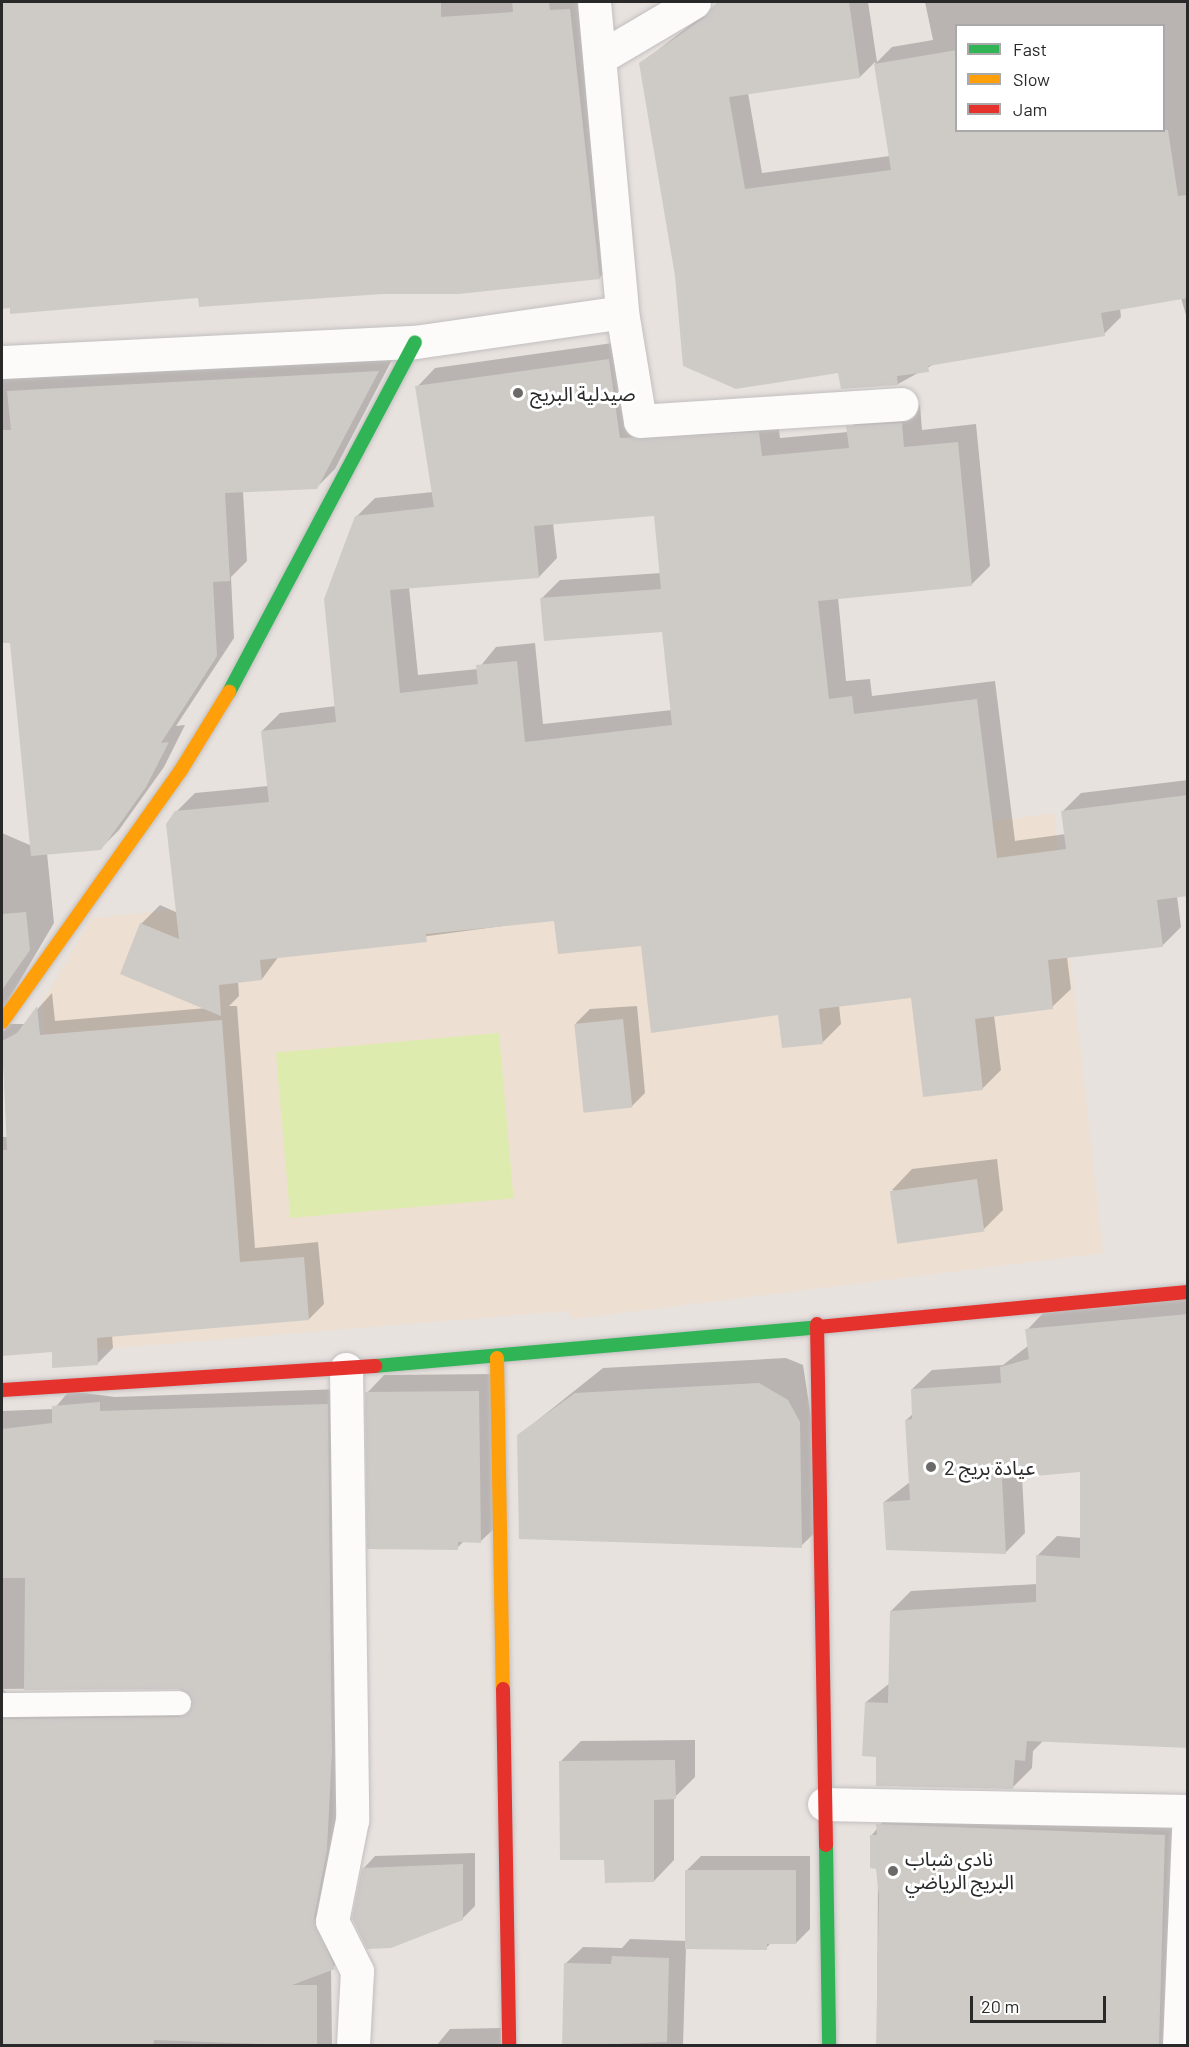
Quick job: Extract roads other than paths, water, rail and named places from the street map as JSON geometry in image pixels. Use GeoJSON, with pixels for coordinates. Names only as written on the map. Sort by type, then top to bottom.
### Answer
{"type":"FeatureCollection","features":[{"type":"Feature","properties":{"kind":"street"},"geometry":{"type":"LineString","coordinates":[[594,2],[601,57],[622,312],[640,421],[901,404]]}},
{"type":"Feature","properties":{"kind":"street"},"geometry":{"type":"LineString","coordinates":[[601,57],[694,2]]}},
{"type":"Feature","properties":{"kind":"street"},"geometry":{"type":"LineString","coordinates":[[2,362],[415,342],[622,312]]}},
{"type":"Feature","properties":{"kind":"street"},"geometry":{"type":"LineString","coordinates":[[2,1022],[181,770],[251,657],[415,342]]}},
{"type":"Feature","properties":{"kind":"street"},"geometry":{"type":"LineString","coordinates":[[2,1390],[497,1358],[817,1324],[1188,1293]]}},
{"type":"Feature","properties":{"kind":"street"},"geometry":{"type":"LineString","coordinates":[[817,1324],[829,2046]]}},
{"type":"Feature","properties":{"kind":"street"},"geometry":{"type":"LineString","coordinates":[[497,1358],[511,2046]]}},
{"type":"Feature","properties":{"kind":"street"},"geometry":{"type":"LineString","coordinates":[[346,1369],[352,1821],[332,1921],[357,1971],[353,2046]]}},
{"type":"Feature","properties":{"kind":"street"},"geometry":{"type":"LineString","coordinates":[[824,1804],[1188,1812]]}},
{"type":"Feature","properties":{"kind":"street"},"geometry":{"type":"LineString","coordinates":[[1179,2046],[1188,1830]]}},
{"type":"Feature","properties":{"kind":"lane"},"geometry":{"type":"LineString","coordinates":[[511,1561],[511,2046]]}},
{"type":"Feature","properties":{"kind":"lane"},"geometry":{"type":"LineString","coordinates":[[2,1705],[179,1703]]}},
{"type":"Feature","properties":{"kind":"place","name":"صيدلية البريج"},"geometry":{"type":"Point","coordinates":[518,393]}},
{"type":"Feature","properties":{"kind":"place","name":"عيادة بريج 2"},"geometry":{"type":"Point","coordinates":[931,1467]}},
{"type":"Feature","properties":{"kind":"place","name":"نادي شباب البريج الرياضي"},"geometry":{"type":"Point","coordinates":[893,1871]}}]}
